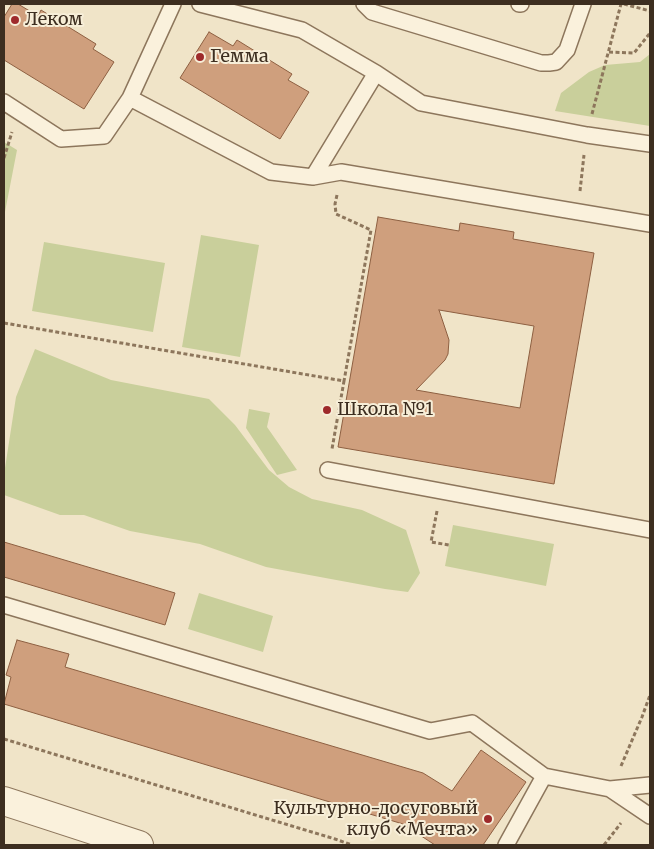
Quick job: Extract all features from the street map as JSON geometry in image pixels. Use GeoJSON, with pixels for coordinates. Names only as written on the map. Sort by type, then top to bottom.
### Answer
{"type":"FeatureCollection","features":[{"type":"Feature","properties":{"kind":"street"},"geometry":{"type":"LineString","coordinates":[[4,801],[139,845]]}},
{"type":"Feature","properties":{"kind":"lane"},"geometry":{"type":"LineString","coordinates":[[4,102],[61,139],[104,136],[130,98],[173,4]]}},
{"type":"Feature","properties":{"kind":"lane"},"geometry":{"type":"LineString","coordinates":[[200,4],[302,30],[376,73],[421,103],[587,135],[650,144]]}},
{"type":"Feature","properties":{"kind":"lane"},"geometry":{"type":"LineString","coordinates":[[364,4],[372,12],[549,64],[556,62],[567,50],[583,4]]}},
{"type":"Feature","properties":{"kind":"lane"},"geometry":{"type":"LineString","coordinates":[[313,177],[376,73]]}},
{"type":"Feature","properties":{"kind":"lane"},"geometry":{"type":"LineString","coordinates":[[130,98],[271,172],[313,177],[341,172],[650,224]]}},
{"type":"Feature","properties":{"kind":"lane"},"geometry":{"type":"LineString","coordinates":[[328,470],[650,530]]}},
{"type":"Feature","properties":{"kind":"lane"},"geometry":{"type":"LineString","coordinates":[[4,605],[430,731],[472,723],[544,776],[610,789],[650,785]]}},
{"type":"Feature","properties":{"kind":"lane"},"geometry":{"type":"LineString","coordinates":[[506,845],[544,776]]}},
{"type":"Feature","properties":{"kind":"lane"},"geometry":{"type":"LineString","coordinates":[[610,789],[650,816]]}},
{"type":"Feature","properties":{"kind":"path"},"geometry":{"type":"LineString","coordinates":[[577,212],[587,135],[622,4],[650,12]]}},
{"type":"Feature","properties":{"kind":"path"},"geometry":{"type":"LineString","coordinates":[[609,52],[634,54],[650,33]]}},
{"type":"Feature","properties":{"kind":"path"},"geometry":{"type":"LineString","coordinates":[[328,470],[371,230],[336,214]]}},
{"type":"Feature","properties":{"kind":"path"},"geometry":{"type":"LineString","coordinates":[[4,323],[344,381]]}},
{"type":"Feature","properties":{"kind":"path"},"geometry":{"type":"LineString","coordinates":[[441,490],[431,542],[449,545]]}},
{"type":"Feature","properties":{"kind":"path"},"geometry":{"type":"LineString","coordinates":[[642,717],[650,695]]}},
{"type":"Feature","properties":{"kind":"path"},"geometry":{"type":"LineString","coordinates":[[4,739],[352,845]]}},
{"type":"Feature","properties":{"kind":"green space"},"geometry":{"type":"Polygon","coordinates":[[[650,54],[650,126],[555,111],[561,93],[589,72],[605,65],[640,62],[650,54]]]}},
{"type":"Feature","properties":{"kind":"green space"},"geometry":{"type":"Polygon","coordinates":[[[4,142],[17,150],[4,217],[4,142]]]}},
{"type":"Feature","properties":{"kind":"green space"},"geometry":{"type":"Polygon","coordinates":[[[201,235],[259,245],[240,357],[182,347],[201,235]]]}},
{"type":"Feature","properties":{"kind":"green space"},"geometry":{"type":"Polygon","coordinates":[[[44,242],[165,263],[153,332],[32,311],[44,242]]]}},
{"type":"Feature","properties":{"kind":"green space"},"geometry":{"type":"Polygon","coordinates":[[[35,349],[111,380],[209,399],[235,425],[269,470],[289,487],[312,499],[362,510],[406,530],[420,573],[408,592],[266,567],[200,544],[130,531],[84,515],[60,515],[4,495],[4,471],[16,397],[35,349]]]}},
{"type":"Feature","properties":{"kind":"green space"},"geometry":{"type":"Polygon","coordinates":[[[249,409],[270,413],[267,427],[297,470],[277,475],[246,428],[249,409]]]}},
{"type":"Feature","properties":{"kind":"green space"},"geometry":{"type":"Polygon","coordinates":[[[453,525],[554,544],[546,586],[445,566],[453,525]]]}},
{"type":"Feature","properties":{"kind":"green space"},"geometry":{"type":"Polygon","coordinates":[[[199,593],[273,616],[263,652],[188,629],[199,593]]]}},
{"type":"Feature","properties":{"kind":"building"},"geometry":{"type":"Polygon","coordinates":[[[12,4],[18,4],[38,16],[41,10],[96,44],[93,49],[114,62],[84,109],[4,60],[4,17],[12,4]]]}},
{"type":"Feature","properties":{"kind":"building"},"geometry":{"type":"Polygon","coordinates":[[[209,32],[233,46],[237,40],[292,74],[288,80],[309,92],[280,139],[180,78],[209,32]]]}},
{"type":"Feature","properties":{"kind":"building"},"geometry":{"type":"Polygon","coordinates":[[[378,217],[459,231],[460,223],[514,232],[513,239],[594,253],[554,484],[338,447],[378,217]],[[439,310],[449,340],[448,354],[445,360],[416,390],[520,408],[534,326],[439,310]]]}},
{"type":"Feature","properties":{"kind":"building"},"geometry":{"type":"Polygon","coordinates":[[[4,542],[175,593],[165,625],[4,577],[4,542]]]}},
{"type":"Feature","properties":{"kind":"building"},"geometry":{"type":"Polygon","coordinates":[[[17,640],[69,654],[65,667],[423,773],[452,791],[481,750],[526,782],[483,845],[435,845],[403,824],[4,704],[11,677],[6,675],[17,640]]]}},
{"type":"Feature","properties":{"kind":"place","name":"Леком"},"geometry":{"type":"Point","coordinates":[15,20]}},
{"type":"Feature","properties":{"kind":"place","name":"Гемма"},"geometry":{"type":"Point","coordinates":[200,57]}},
{"type":"Feature","properties":{"kind":"place","name":"Школа №1"},"geometry":{"type":"Point","coordinates":[327,410]}},
{"type":"Feature","properties":{"kind":"place","name":"Культурно-досуговый клуб «Мечта»"},"geometry":{"type":"Point","coordinates":[488,819]}}]}
